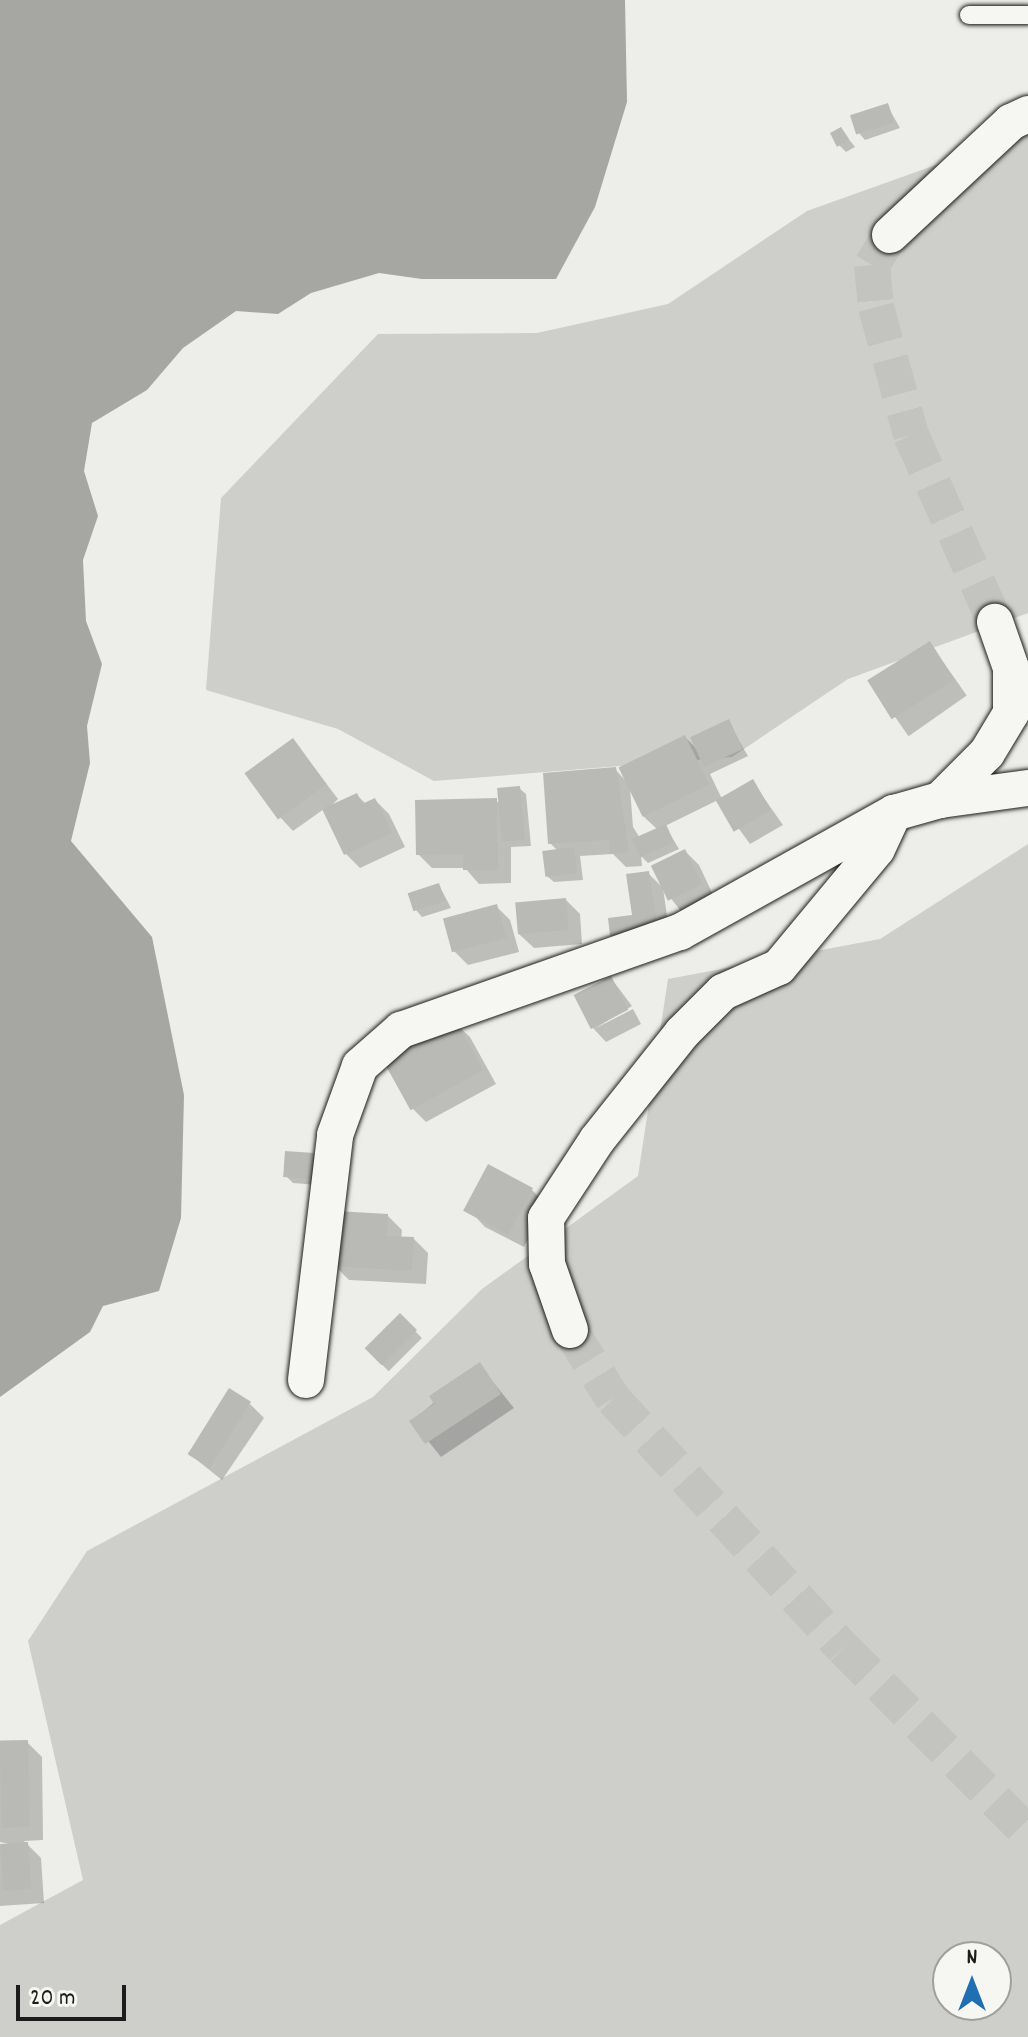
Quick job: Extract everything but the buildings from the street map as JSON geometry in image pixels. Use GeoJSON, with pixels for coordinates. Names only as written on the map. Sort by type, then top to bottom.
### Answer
{"type":"FeatureCollection","features":[{"type":"Feature","properties":{"kind":"street"},"geometry":{"type":"LineString","coordinates":[[890,235],[1011,122],[1028,114]]}},
{"type":"Feature","properties":{"kind":"street"},"geometry":{"type":"LineString","coordinates":[[940,800],[987,753],[1011,713],[1011,668],[995,622]]}},
{"type":"Feature","properties":{"kind":"street"},"geometry":{"type":"LineString","coordinates":[[306,1380],[335,1135],[360,1066],[401,1030],[680,932],[894,813],[940,800],[1028,788]]}},
{"type":"Feature","properties":{"kind":"street"},"geometry":{"type":"LineString","coordinates":[[570,1330],[547,1264],[546,1218],[597,1140],[682,1033],[723,992],[779,967],[877,849],[894,813]]}},
{"type":"Feature","properties":{"kind":"lane"},"geometry":{"type":"LineString","coordinates":[[969,15],[1028,15]]}},
{"type":"Feature","properties":{"kind":"shaded area"},"geometry":{"type":"Polygon","coordinates":[[[0,0],[625,0],[627,102],[595,207],[556,279],[422,279],[379,273],[311,293],[278,314],[236,311],[183,348],[147,390],[92,423],[84,471],[98,516],[83,560],[86,621],[102,664],[87,726],[90,763],[71,841],[152,937],[184,1095],[181,1218],[159,1291],[103,1306],[90,1332],[0,1397],[0,0]]]}},
{"type":"Feature","properties":{"kind":"shaded area"},"geometry":{"type":"Polygon","coordinates":[[[1028,132],[1028,613],[848,679],[732,757],[434,781],[338,729],[206,690],[221,498],[378,334],[537,333],[668,304],[807,211],[1028,132]]]}},
{"type":"Feature","properties":{"kind":"shaded area"},"geometry":{"type":"Polygon","coordinates":[[[1028,844],[1028,2037],[0,2037],[0,1925],[83,1880],[28,1641],[87,1551],[373,1397],[482,1289],[638,1176],[668,979],[880,939],[1028,844]]]}},
{"type":"Feature","properties":{"kind":"tunnel"},"geometry":{"type":"LineString","coordinates":[[890,235],[872,265],[876,307],[911,435],[995,622]]}},
{"type":"Feature","properties":{"kind":"tunnel"},"geometry":{"type":"LineString","coordinates":[[570,1330],[613,1399],[843,1648],[1028,1833]]}}]}
